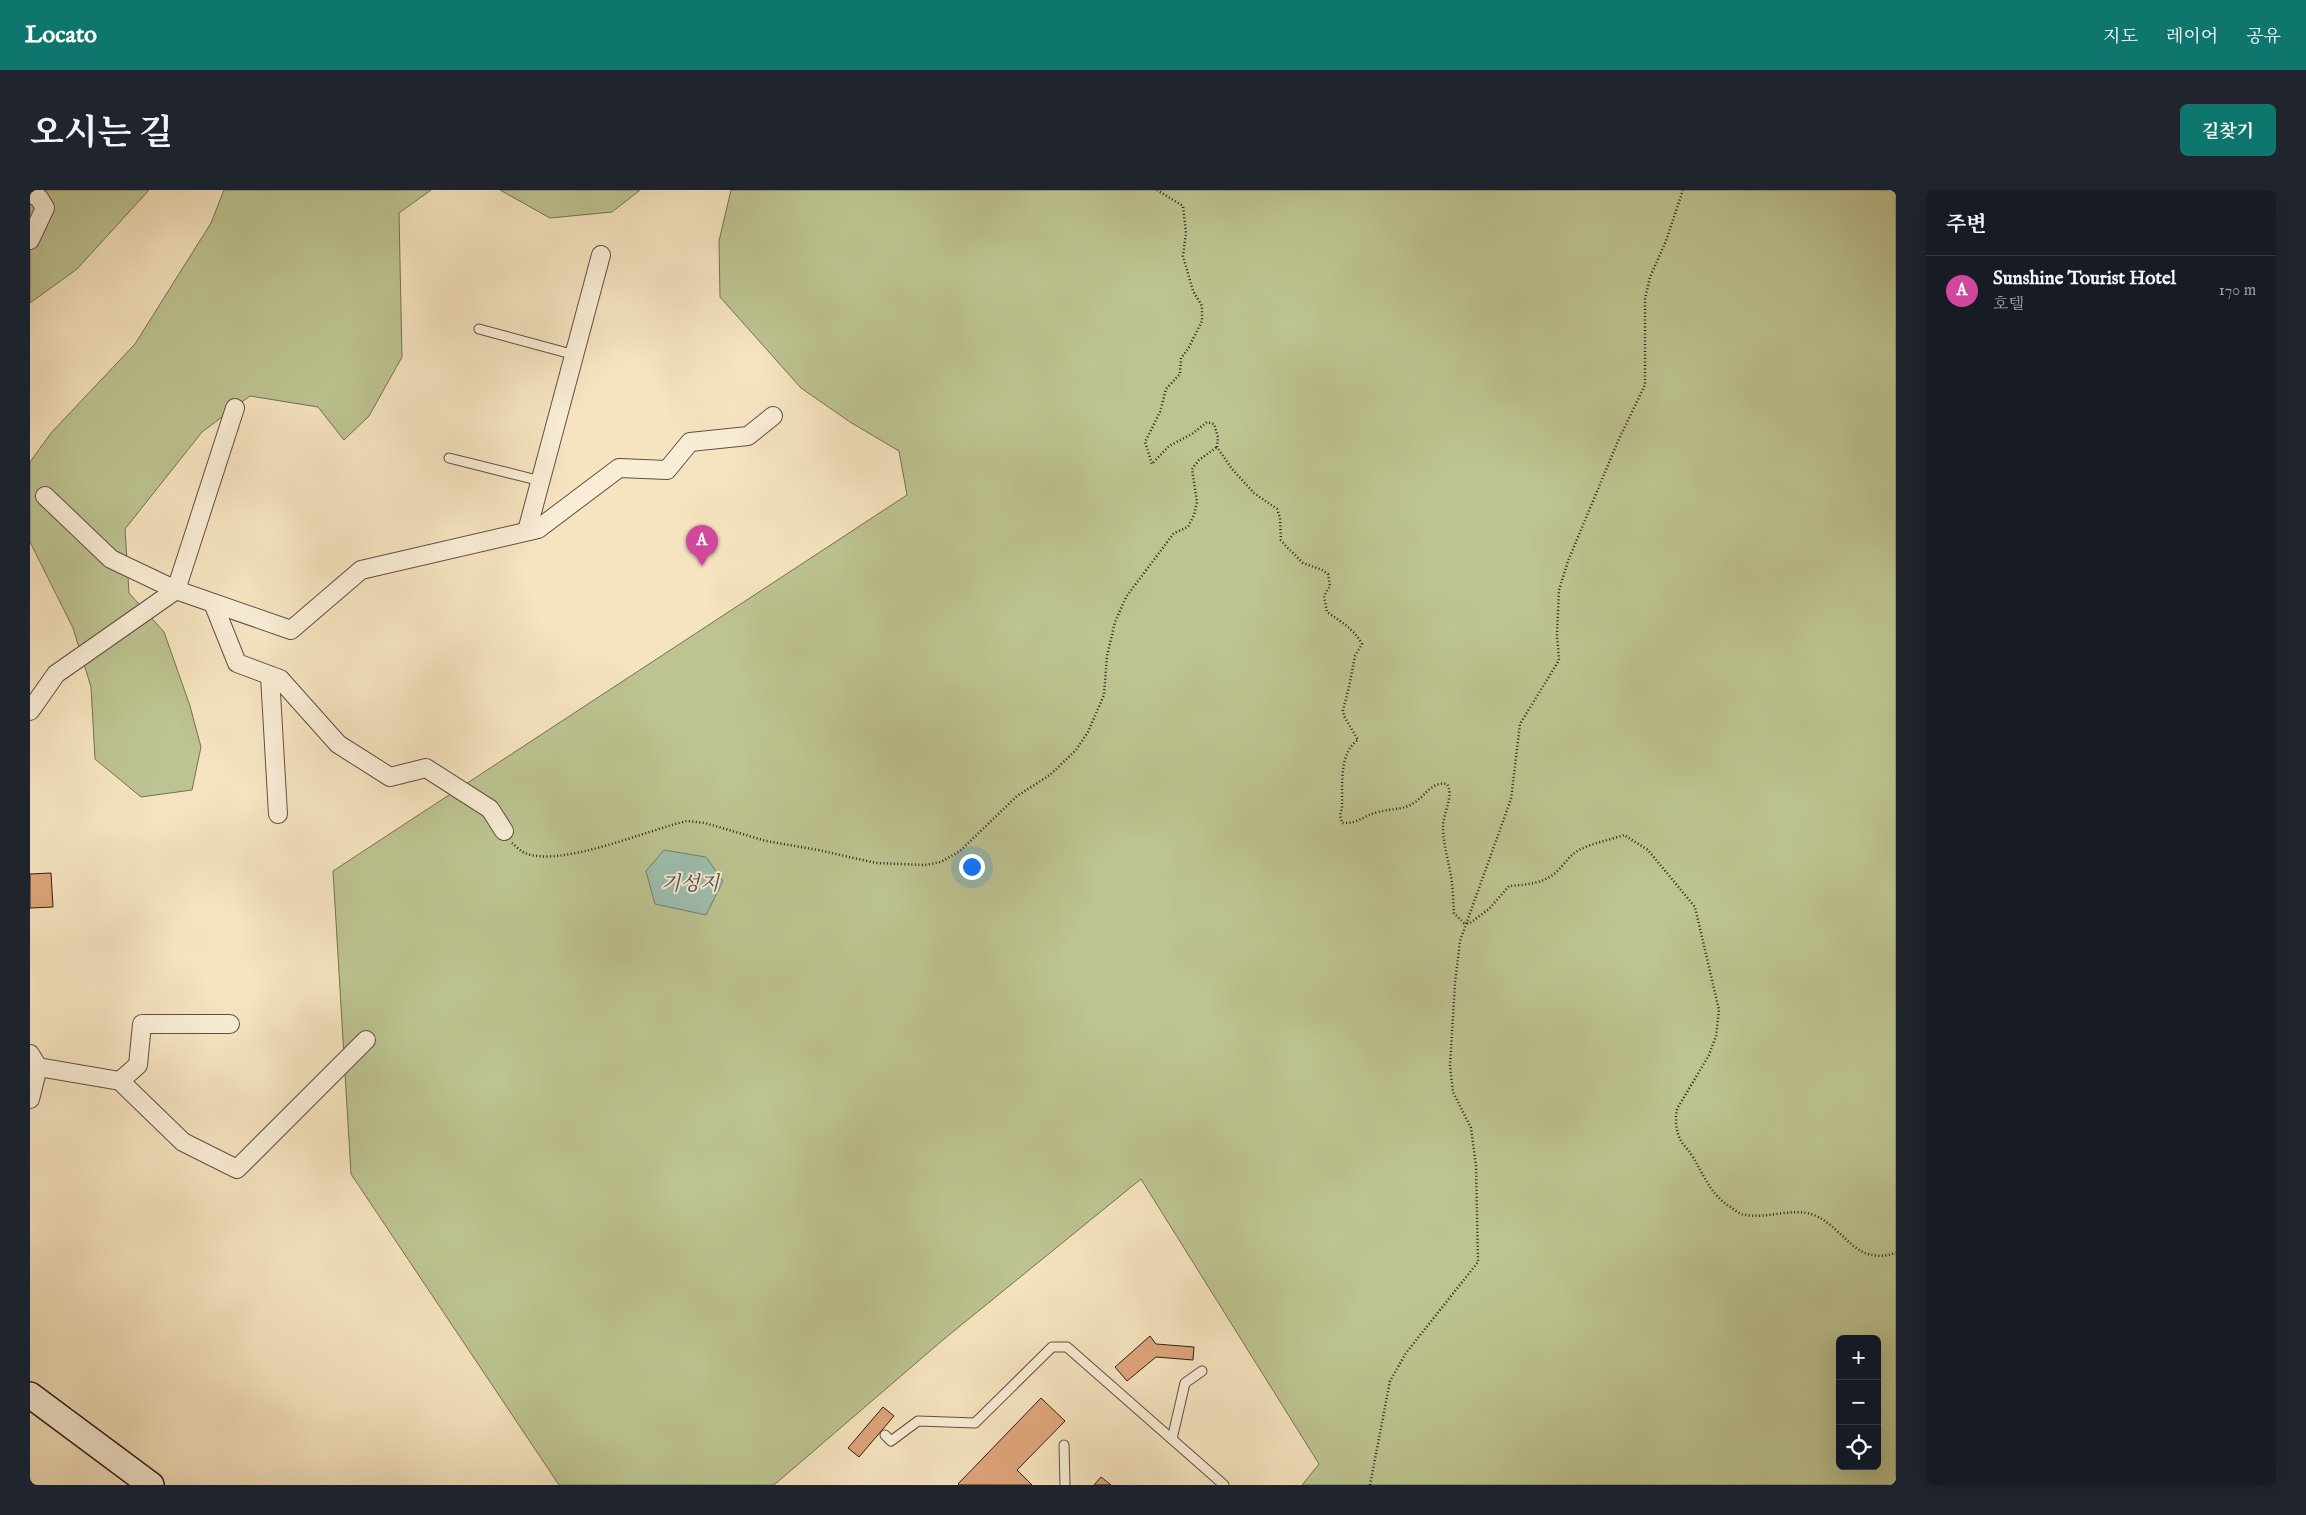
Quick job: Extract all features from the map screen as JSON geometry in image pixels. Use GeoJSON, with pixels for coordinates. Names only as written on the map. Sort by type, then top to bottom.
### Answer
{"type":"FeatureCollection","features":[{"type":"Feature","properties":{"kind":"main road"},"geometry":{"type":"LineString","coordinates":[[30,1395],[151,1485]]}},
{"type":"Feature","properties":{"kind":"street"},"geometry":{"type":"LineString","coordinates":[[30,194],[39,198],[45,208],[30,240]]}},
{"type":"Feature","properties":{"kind":"street"},"geometry":{"type":"LineString","coordinates":[[527,531],[601,255]]}},
{"type":"Feature","properties":{"kind":"street"},"geometry":{"type":"LineString","coordinates":[[30,711],[56,674],[176,590],[235,408]]}},
{"type":"Feature","properties":{"kind":"street"},"geometry":{"type":"LineString","coordinates":[[45,496],[111,559],[176,590],[291,630],[361,570],[538,529],[619,468],[667,470],[690,442],[748,436],[773,416]]}},
{"type":"Feature","properties":{"kind":"street"},"geometry":{"type":"LineString","coordinates":[[213,603],[237,663],[280,679],[338,744],[390,777],[426,768],[490,809],[504,831]]}},
{"type":"Feature","properties":{"kind":"street"},"geometry":{"type":"LineString","coordinates":[[270,676],[278,814]]}},
{"type":"Feature","properties":{"kind":"street"},"geometry":{"type":"LineString","coordinates":[[120,1081],[138,1065],[142,1024],[230,1024]]}},
{"type":"Feature","properties":{"kind":"street"},"geometry":{"type":"LineString","coordinates":[[30,1099],[34,1060],[120,1081],[183,1142],[237,1169],[366,1040]]}},
{"type":"Feature","properties":{"kind":"lane"},"geometry":{"type":"LineString","coordinates":[[479,329],[574,355]]}},
{"type":"Feature","properties":{"kind":"lane"},"geometry":{"type":"LineString","coordinates":[[449,458],[541,481]]}},
{"type":"Feature","properties":{"kind":"lane"},"geometry":{"type":"LineString","coordinates":[[885,1435],[891,1441],[918,1421],[975,1423],[1052,1347],[1067,1347],[1224,1485]]}},
{"type":"Feature","properties":{"kind":"lane"},"geometry":{"type":"LineString","coordinates":[[1172,1439],[1185,1383],[1202,1371]]}},
{"type":"Feature","properties":{"kind":"lane"},"geometry":{"type":"LineString","coordinates":[[1064,1445],[1065,1485]]}},
{"type":"Feature","properties":{"kind":"path"},"geometry":{"type":"LineString","coordinates":[[1157,190],[1183,206],[1186,215],[1183,256],[1193,291],[1202,306],[1202,321],[1188,350],[1181,358],[1180,374],[1166,389],[1160,412],[1154,420],[1145,444],[1152,464],[1169,446],[1192,434],[1207,422],[1214,424],[1218,437],[1217,447],[1232,468],[1254,493],[1277,509],[1280,518],[1281,540],[1303,563],[1328,574],[1330,586],[1324,596],[1327,612],[1350,628],[1362,644],[1355,656],[1342,710],[1358,740],[1354,743],[1343,763],[1342,808],[1340,815],[1342,824],[1351,824],[1376,812],[1413,804],[1440,782],[1447,784],[1450,795],[1444,816],[1443,831],[1446,856],[1451,872],[1454,914],[1457,918],[1467,923]]}},
{"type":"Feature","properties":{"kind":"path"},"geometry":{"type":"LineString","coordinates":[[1370,1485],[1390,1381],[1406,1354],[1478,1262],[1476,1166],[1472,1128],[1453,1092],[1450,1066],[1455,983],[1460,942],[1511,799],[1520,724],[1559,660],[1557,635],[1559,590],[1568,561],[1618,440],[1645,385],[1645,298],[1650,278],[1666,241],[1683,190]]}},
{"type":"Feature","properties":{"kind":"path"},"geometry":{"type":"LineString","coordinates":[[504,831],[508,839],[525,852],[544,855],[568,855],[687,821],[705,823],[766,842],[876,862],[925,865],[942,862],[960,851],[1017,796],[1050,775],[1076,750],[1088,732],[1104,695],[1107,656],[1115,622],[1126,597],[1174,533],[1188,528],[1197,502],[1192,469],[1198,460],[1217,447]]}},
{"type":"Feature","properties":{"kind":"path"},"geometry":{"type":"LineString","coordinates":[[1467,923],[1489,909],[1509,886],[1531,884],[1545,879],[1554,874],[1570,856],[1581,849],[1624,835],[1648,850],[1695,906],[1719,1010],[1716,1036],[1709,1055],[1677,1109],[1676,1117],[1679,1138],[1692,1155],[1704,1180],[1720,1201],[1743,1215],[1769,1216],[1808,1213],[1821,1218],[1869,1256],[1887,1256],[1896,1253]]}},
{"type":"Feature","properties":{"kind":"green space"},"geometry":{"type":"Polygon","coordinates":[[[30,190],[149,190],[77,269],[30,303],[30,190]]]}},
{"type":"Feature","properties":{"kind":"green space"},"geometry":{"type":"Polygon","coordinates":[[[224,190],[431,190],[399,213],[402,357],[369,416],[344,440],[318,407],[250,396],[202,432],[125,529],[129,593],[164,632],[190,706],[201,747],[192,790],[141,797],[95,759],[91,687],[73,628],[30,542],[30,462],[51,433],[135,344],[211,223],[224,190]]]}},
{"type":"Feature","properties":{"kind":"green space"},"geometry":{"type":"Polygon","coordinates":[[[500,190],[640,190],[612,212],[550,218],[500,190]]]}},
{"type":"Feature","properties":{"kind":"green space"},"geometry":{"type":"Polygon","coordinates":[[[731,190],[1896,190],[1896,1485],[1302,1485],[1319,1464],[1141,1179],[944,1339],[774,1485],[559,1485],[351,1174],[333,871],[907,495],[899,451],[850,422],[801,388],[720,297],[719,241],[731,190]]]}},
{"type":"Feature","properties":{"kind":"water","name":"기성지"},"geometry":{"type":"Polygon","coordinates":[[[664,850],[706,857],[723,881],[706,915],[655,904],[646,871],[664,850]]]}},
{"type":"Feature","properties":{"kind":"building"},"geometry":{"type":"Polygon","coordinates":[[[51,873],[53,907],[30,908],[30,874],[51,873]]]}},
{"type":"Feature","properties":{"kind":"building"},"geometry":{"type":"Polygon","coordinates":[[[1150,1336],[1156,1344],[1194,1347],[1193,1360],[1156,1357],[1127,1381],[1115,1367],[1150,1336]]]}},
{"type":"Feature","properties":{"kind":"building"},"geometry":{"type":"Polygon","coordinates":[[[1041,1398],[1065,1421],[1017,1470],[1032,1485],[959,1485],[958,1484],[1041,1398]]]}},
{"type":"Feature","properties":{"kind":"building"},"geometry":{"type":"Polygon","coordinates":[[[883,1407],[894,1416],[859,1457],[848,1448],[883,1407]]]}},
{"type":"Feature","properties":{"kind":"building"},"geometry":{"type":"Polygon","coordinates":[[[1101,1477],[1111,1485],[1094,1485],[1101,1477]]]}},
{"type":"Feature","properties":{"kind":"place","name":"Sunshine Tourist Hotel"},"geometry":{"type":"Point","coordinates":[702,566]}}]}
